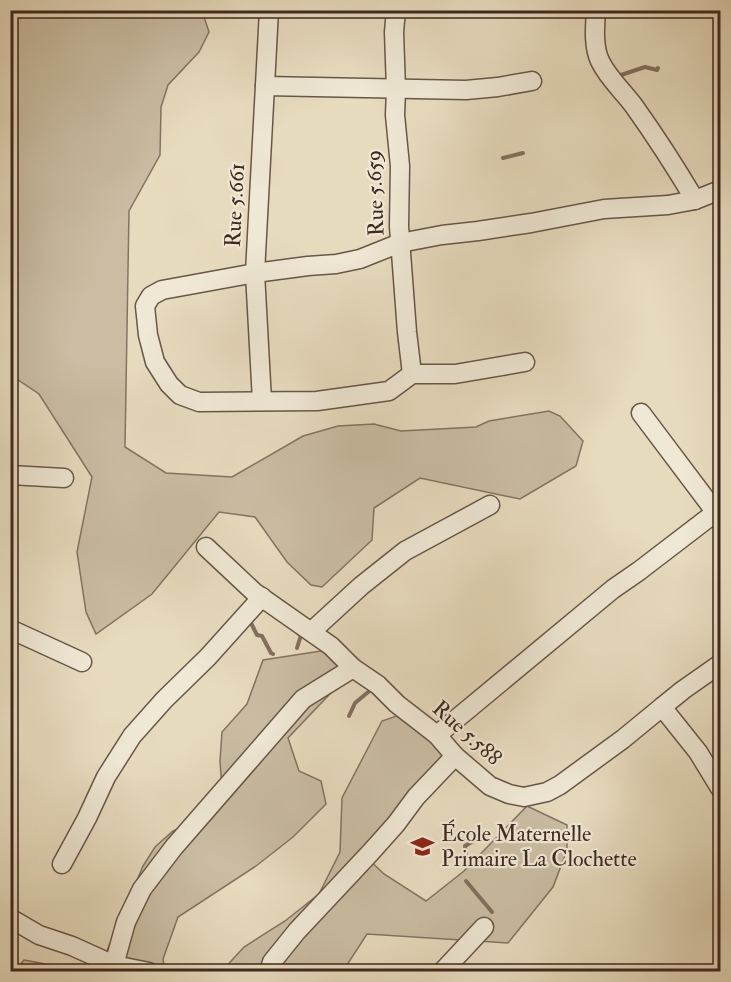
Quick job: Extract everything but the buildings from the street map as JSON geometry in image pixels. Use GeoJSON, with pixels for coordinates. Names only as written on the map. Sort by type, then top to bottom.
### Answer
{"type":"FeatureCollection","features":[{"type":"Feature","properties":{"kind":"street","name":"Rue 5.661"},"geometry":{"type":"LineString","coordinates":[[262,401],[255,273],[269,10]]}},
{"type":"Feature","properties":{"kind":"street","name":"Rue 5.659"},"geometry":{"type":"LineString","coordinates":[[396,10],[395,115],[400,166],[400,243],[412,374]]}},
{"type":"Feature","properties":{"kind":"street"},"geometry":{"type":"LineString","coordinates":[[596,10],[595,40],[599,60],[614,84],[632,103],[695,200]]}},
{"type":"Feature","properties":{"kind":"street"},"geometry":{"type":"LineString","coordinates":[[265,86],[466,90],[532,81]]}},
{"type":"Feature","properties":{"kind":"street"},"geometry":{"type":"LineString","coordinates":[[525,362],[455,374],[412,374],[389,391],[317,401],[199,402],[180,395],[169,384],[155,362],[148,335],[146,306],[151,296],[162,290],[255,273],[360,260],[400,243],[441,235],[531,223],[604,209],[695,200],[720,190]]}},
{"type":"Feature","properties":{"kind":"street"},"geometry":{"type":"LineString","coordinates":[[437,735],[585,611],[718,515],[642,413]]}},
{"type":"Feature","properties":{"kind":"street"},"geometry":{"type":"LineString","coordinates":[[10,475],[64,477]]}},
{"type":"Feature","properties":{"kind":"street"},"geometry":{"type":"LineString","coordinates":[[312,632],[361,586],[405,551],[490,505]]}},
{"type":"Feature","properties":{"kind":"street","name":"Rue 5.588"},"geometry":{"type":"LineString","coordinates":[[206,546],[254,592],[331,646],[353,668],[378,685],[397,704],[437,735],[455,756],[490,786],[509,794],[524,797],[547,792],[560,785],[720,664]]}},
{"type":"Feature","properties":{"kind":"street"},"geometry":{"type":"LineString","coordinates":[[62,864],[106,777],[132,736],[262,597]]}},
{"type":"Feature","properties":{"kind":"street"},"geometry":{"type":"LineString","coordinates":[[10,629],[82,662]]}},
{"type":"Feature","properties":{"kind":"street"},"geometry":{"type":"LineString","coordinates":[[113,968],[126,922],[142,889],[174,847],[303,699],[353,668]]}},
{"type":"Feature","properties":{"kind":"street"},"geometry":{"type":"LineString","coordinates":[[662,707],[698,752],[720,788]]}},
{"type":"Feature","properties":{"kind":"street"},"geometry":{"type":"LineString","coordinates":[[269,972],[272,962],[297,931],[384,838],[416,797],[455,756]]}},
{"type":"Feature","properties":{"kind":"street"},"geometry":{"type":"LineString","coordinates":[[10,918],[39,935],[72,946],[113,968],[149,972]]}},
{"type":"Feature","properties":{"kind":"street"},"geometry":{"type":"LineString","coordinates":[[442,972],[484,927]]}},
{"type":"Feature","properties":{"kind":"shaded area"},"geometry":{"type":"Polygon","coordinates":[[[10,11],[202,11],[209,32],[199,52],[168,85],[161,107],[160,155],[129,211],[125,447],[166,473],[232,477],[303,436],[338,426],[374,424],[401,431],[476,427],[489,421],[549,411],[560,416],[583,441],[576,466],[520,499],[420,478],[374,508],[372,540],[322,587],[311,585],[287,562],[255,517],[219,512],[152,594],[96,634],[86,612],[77,552],[92,477],[39,394],[11,375],[10,11]]]}},
{"type":"Feature","properties":{"kind":"shaded area"},"geometry":{"type":"Polygon","coordinates":[[[321,651],[340,662],[346,677],[288,738],[299,771],[321,781],[326,804],[293,837],[256,866],[178,917],[163,959],[165,971],[98,972],[143,866],[155,847],[173,831],[196,823],[222,789],[220,761],[222,732],[247,704],[263,660],[321,651]]]}},
{"type":"Feature","properties":{"kind":"shaded area"},"geometry":{"type":"Polygon","coordinates":[[[402,714],[445,749],[440,774],[361,852],[384,874],[426,901],[464,871],[527,806],[567,825],[567,850],[553,887],[508,943],[367,934],[343,971],[221,972],[244,947],[285,921],[319,894],[340,852],[342,798],[382,721],[402,714]]]}},
{"type":"Feature","properties":{"kind":"shaded area"},"geometry":{"type":"Polygon","coordinates":[[[24,960],[83,971],[15,971],[24,960]]]}},
{"type":"Feature","properties":{"kind":"waterway"},"geometry":{"type":"LineString","coordinates":[[618,76],[645,67],[657,70],[658,68]]}},
{"type":"Feature","properties":{"kind":"waterway"},"geometry":{"type":"LineString","coordinates":[[503,158],[523,153]]}},
{"type":"Feature","properties":{"kind":"waterway"},"geometry":{"type":"LineString","coordinates":[[251,619],[257,635],[262,636],[273,654]]}},
{"type":"Feature","properties":{"kind":"waterway"},"geometry":{"type":"LineString","coordinates":[[297,648],[301,635],[298,633]]}},
{"type":"Feature","properties":{"kind":"waterway"},"geometry":{"type":"LineString","coordinates":[[349,716],[355,703],[373,688]]}},
{"type":"Feature","properties":{"kind":"waterway"},"geometry":{"type":"LineString","coordinates":[[466,856],[465,846],[478,838],[478,830]]}},
{"type":"Feature","properties":{"kind":"waterway"},"geometry":{"type":"LineString","coordinates":[[466,881],[492,912]]}},
{"type":"Feature","properties":{"kind":"place","name":"École Maternelle Primaire La Clochette"},"geometry":{"type":"Point","coordinates":[423,847]}}]}
